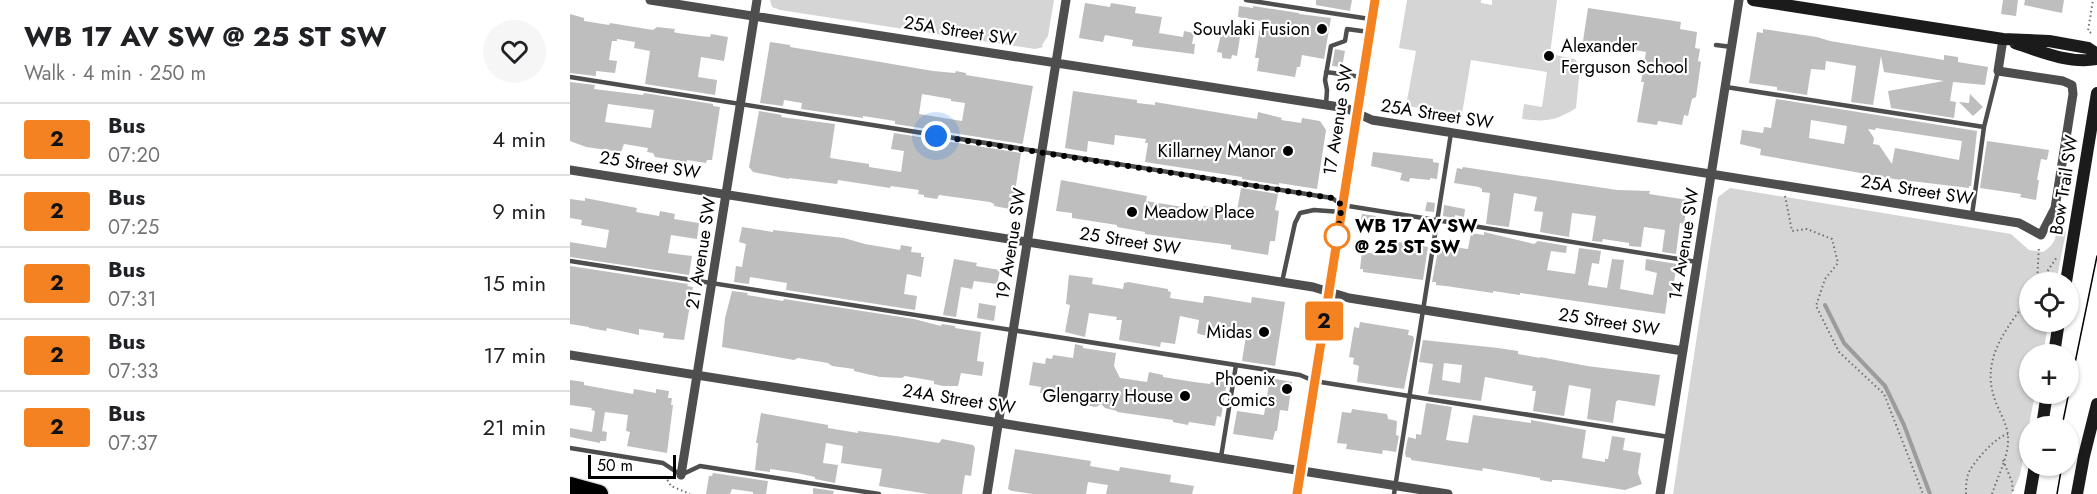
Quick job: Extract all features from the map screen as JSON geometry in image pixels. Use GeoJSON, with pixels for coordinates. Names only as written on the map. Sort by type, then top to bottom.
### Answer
{"type":"FeatureCollection","features":[{"type":"Feature","properties":{"kind":"highway"},"geometry":{"type":"LineString","coordinates":[[570,486],[599,494]]}},
{"type":"Feature","properties":{"kind":"main road","name":"17 Avenue SW"},"geometry":{"type":"LineString","coordinates":[[1297,494],[1375,0]]}},
{"type":"Feature","properties":{"kind":"main road"},"geometry":{"type":"LineString","coordinates":[[1753,0],[2003,39],[2049,41],[2088,48],[2097,54]]}},
{"type":"Feature","properties":{"kind":"main road"},"geometry":{"type":"LineString","coordinates":[[2003,39],[2048,54],[2085,61],[2097,59]]}},
{"type":"Feature","properties":{"kind":"main road","name":"Bow Trail SW"},"geometry":{"type":"LineString","coordinates":[[2068,272],[2097,93]]}},
{"type":"Feature","properties":{"kind":"main road"},"geometry":{"type":"LineString","coordinates":[[2077,494],[2097,404]]}},
{"type":"Feature","properties":{"kind":"main road"},"geometry":{"type":"LineString","coordinates":[[2030,494],[2033,476]]}},
{"type":"Feature","properties":{"kind":"street","name":"25A Street SW"},"geometry":{"type":"LineString","coordinates":[[650,0],[1346,108],[1372,120],[2019,223],[2041,235]]}},
{"type":"Feature","properties":{"kind":"street","name":"21 Avenue SW"},"geometry":{"type":"LineString","coordinates":[[681,475],[757,0]]}},
{"type":"Feature","properties":{"kind":"street","name":"19 Avenue SW"},"geometry":{"type":"LineString","coordinates":[[987,494],[1066,0]]}},
{"type":"Feature","properties":{"kind":"street","name":"14 Avenue SW"},"geometry":{"type":"LineString","coordinates":[[1660,494],[1739,0]]}},
{"type":"Feature","properties":{"kind":"street"},"geometry":{"type":"LineString","coordinates":[[2003,39],[1998,70],[2063,81],[2072,85],[2073,94],[2055,208],[2041,235]]}},
{"type":"Feature","properties":{"kind":"street","name":"25 Street SW"},"geometry":{"type":"LineString","coordinates":[[570,170],[1313,287],[1344,297],[1683,351]]}},
{"type":"Feature","properties":{"kind":"street","name":"24A Street SW"},"geometry":{"type":"LineString","coordinates":[[570,355],[1301,470],[1394,490],[1448,494]]}},
{"type":"Feature","properties":{"kind":"lane"},"geometry":{"type":"LineString","coordinates":[[1246,0],[1372,19]]}},
{"type":"Feature","properties":{"kind":"lane"},"geometry":{"type":"LineString","coordinates":[[1326,105],[1326,72],[1330,46],[1345,41],[1347,29],[1370,33]]}},
{"type":"Feature","properties":{"kind":"lane"},"geometry":{"type":"LineString","coordinates":[[1716,45],[1732,47]]}},
{"type":"Feature","properties":{"kind":"lane"},"geometry":{"type":"LineString","coordinates":[[1972,215],[1984,127],[1998,70]]}},
{"type":"Feature","properties":{"kind":"lane"},"geometry":{"type":"LineString","coordinates":[[1326,72],[1363,77]]}},
{"type":"Feature","properties":{"kind":"lane"},"geometry":{"type":"LineString","coordinates":[[570,78],[1332,198],[1342,208]]}},
{"type":"Feature","properties":{"kind":"lane"},"geometry":{"type":"LineString","coordinates":[[1726,87],[1984,127]]}},
{"type":"Feature","properties":{"kind":"lane"},"geometry":{"type":"LineString","coordinates":[[1394,490],[1451,133]]}},
{"type":"Feature","properties":{"kind":"lane"},"geometry":{"type":"LineString","coordinates":[[1282,282],[1294,223],[1300,213],[1342,208],[1437,220],[1697,262]]}},
{"type":"Feature","properties":{"kind":"lane"},"geometry":{"type":"LineString","coordinates":[[570,261],[1300,375],[1314,381],[1669,438]]}},
{"type":"Feature","properties":{"kind":"lane"},"geometry":{"type":"LineString","coordinates":[[1221,457],[1236,365]]}},
{"type":"Feature","properties":{"kind":"lane"},"geometry":{"type":"LineString","coordinates":[[570,448],[663,463],[681,475],[700,466],[879,494]]}},
{"type":"Feature","properties":{"kind":"path"},"geometry":{"type":"LineString","coordinates":[[2091,33],[2088,31],[2093,0]]}},
{"type":"Feature","properties":{"kind":"path"},"geometry":{"type":"LineString","coordinates":[[1785,195],[1792,231],[1806,229],[1832,239],[1838,263],[1825,279],[1816,306],[1839,352],[1884,394],[1923,494]]}},
{"type":"Feature","properties":{"kind":"path"},"geometry":{"type":"LineString","coordinates":[[2039,272],[2041,235]]}},
{"type":"Feature","properties":{"kind":"path"},"geometry":{"type":"LineString","coordinates":[[2045,272],[2060,252]]}},
{"type":"Feature","properties":{"kind":"path"},"geometry":{"type":"LineString","coordinates":[[1992,494],[2008,443],[2008,434],[1991,388],[1991,365],[1999,339],[2019,311]]}},
{"type":"Feature","properties":{"kind":"path"},"geometry":{"type":"LineString","coordinates":[[1966,494],[1970,471],[1980,455],[2001,435],[2008,434]]}},
{"type":"Feature","properties":{"kind":"path"},"geometry":{"type":"LineString","coordinates":[[2003,459],[2012,482],[2013,494]]}},
{"type":"Feature","properties":{"kind":"path"},"geometry":{"type":"LineString","coordinates":[[666,473],[666,480],[671,486],[690,494]]}},
{"type":"Feature","properties":{"kind":"shaded area"},"geometry":{"type":"Polygon","coordinates":[[[770,0],[1054,0],[1048,36],[1043,47],[1035,49],[780,10],[772,7],[770,0]]]}},
{"type":"Feature","properties":{"kind":"shaded area"},"geometry":{"type":"Polygon","coordinates":[[[1407,0],[1481,0],[1481,3],[1492,5],[1492,0],[1557,0],[1550,54],[1575,59],[1580,67],[1576,108],[1550,120],[1522,119],[1524,104],[1542,107],[1547,72],[1471,60],[1462,114],[1406,106],[1416,51],[1399,48],[1407,0]]]}},
{"type":"Feature","properties":{"kind":"shaded area"},"geometry":{"type":"Polygon","coordinates":[[[1730,188],[2011,234],[2029,250],[2043,252],[2055,239],[2056,231],[2053,222],[2057,222],[2066,232],[2058,272],[2019,272],[2019,332],[2047,332],[2045,344],[2019,344],[2019,404],[2033,404],[2031,416],[2019,416],[2020,476],[2012,494],[1673,494],[1718,197],[1730,188]]]}},
{"type":"Feature","properties":{"kind":"building"},"geometry":{"type":"Polygon","coordinates":[[[1316,0],[1352,0],[1350,11],[1316,5],[1316,0]]]}},
{"type":"Feature","properties":{"kind":"building"},"geometry":{"type":"Polygon","coordinates":[[[2003,0],[2018,0],[2016,16],[2001,14],[2003,0]]]}},
{"type":"Feature","properties":{"kind":"building"},"geometry":{"type":"Polygon","coordinates":[[[2025,0],[2064,0],[2062,13],[2024,5],[2025,0]]]}},
{"type":"Feature","properties":{"kind":"building"},"geometry":{"type":"Polygon","coordinates":[[[1085,3],[1110,7],[1111,3],[1136,7],[1135,13],[1162,17],[1159,33],[1183,37],[1184,31],[1194,33],[1192,44],[1195,44],[1194,54],[1132,46],[1133,40],[1105,35],[1103,42],[1079,38],[1085,3]]]}},
{"type":"Feature","properties":{"kind":"building"},"geometry":{"type":"Polygon","coordinates":[[[1239,6],[1253,8],[1253,6],[1331,18],[1324,59],[1302,55],[1295,77],[1257,71],[1259,58],[1255,58],[1261,21],[1238,17],[1239,6]]]}},
{"type":"Feature","properties":{"kind":"building"},"geometry":{"type":"Polygon","coordinates":[[[1588,8],[1681,22],[1680,29],[1697,32],[1695,48],[1700,49],[1698,61],[1701,62],[1696,97],[1692,99],[1688,116],[1684,115],[1682,125],[1658,121],[1657,125],[1637,122],[1644,82],[1641,82],[1646,52],[1583,41],[1588,8]]]}},
{"type":"Feature","properties":{"kind":"building"},"geometry":{"type":"Polygon","coordinates":[[[570,14],[584,18],[584,21],[609,25],[610,23],[653,30],[657,27],[675,29],[674,32],[677,33],[728,37],[724,61],[701,57],[698,77],[717,80],[715,95],[645,84],[650,51],[634,48],[635,42],[617,39],[617,41],[612,41],[609,60],[617,61],[615,73],[596,71],[596,76],[570,73],[570,14]]]}},
{"type":"Feature","properties":{"kind":"building"},"geometry":{"type":"Polygon","coordinates":[[[1763,29],[1944,60],[1944,55],[1958,57],[1958,62],[1988,67],[1985,85],[1953,82],[1950,101],[1956,102],[1954,118],[1891,108],[1888,91],[1944,81],[1884,72],[1881,56],[1873,105],[1851,102],[1856,66],[1826,61],[1825,70],[1811,69],[1807,95],[1749,83],[1757,32],[1763,33],[1763,29]]]}},
{"type":"Feature","properties":{"kind":"building"},"geometry":{"type":"Polygon","coordinates":[[[1221,34],[1240,37],[1237,56],[1232,55],[1231,59],[1222,58],[1222,53],[1217,52],[1221,34]]]}},
{"type":"Feature","properties":{"kind":"building"},"geometry":{"type":"Polygon","coordinates":[[[770,42],[933,71],[955,73],[956,71],[966,73],[966,75],[1033,86],[1022,144],[895,124],[895,121],[801,109],[802,103],[784,100],[783,106],[760,103],[770,42]],[[922,94],[919,114],[962,121],[965,103],[951,101],[951,99],[922,94]]]}},
{"type":"Feature","properties":{"kind":"building"},"geometry":{"type":"Polygon","coordinates":[[[1335,49],[1345,51],[1342,67],[1332,66],[1335,49]]]}},
{"type":"Feature","properties":{"kind":"building"},"geometry":{"type":"Polygon","coordinates":[[[570,82],[595,85],[594,89],[643,95],[644,93],[720,107],[712,160],[707,160],[706,163],[655,157],[653,153],[647,152],[648,148],[624,144],[621,152],[586,147],[570,141],[570,82]],[[608,104],[605,122],[651,128],[654,110],[608,104]]]}},
{"type":"Feature","properties":{"kind":"building"},"geometry":{"type":"Polygon","coordinates":[[[1073,91],[1137,100],[1137,103],[1155,105],[1155,102],[1257,119],[1258,112],[1282,118],[1281,120],[1301,123],[1302,118],[1320,121],[1326,130],[1317,189],[1279,183],[1279,185],[1145,162],[1148,143],[1145,143],[1146,139],[1115,135],[1114,145],[1088,141],[1087,152],[1065,148],[1073,91]]]}},
{"type":"Feature","properties":{"kind":"building"},"geometry":{"type":"Polygon","coordinates":[[[1970,94],[1983,107],[1973,116],[1959,102],[1969,103],[1970,94]]]}},
{"type":"Feature","properties":{"kind":"building"},"geometry":{"type":"Polygon","coordinates":[[[1776,99],[1977,131],[1971,186],[1969,188],[1894,179],[1760,155],[1761,149],[1740,144],[1742,130],[1763,133],[1764,127],[1771,128],[1776,99]],[[1811,120],[1809,138],[1844,144],[1847,126],[1811,120]],[[1876,128],[1875,130],[1868,129],[1874,138],[1873,144],[1879,145],[1892,164],[1895,148],[1959,160],[1962,141],[1876,128]]]}},
{"type":"Feature","properties":{"kind":"building"},"geometry":{"type":"Polygon","coordinates":[[[759,111],[782,115],[781,117],[835,124],[830,158],[869,164],[869,167],[901,172],[904,151],[891,149],[894,133],[1021,153],[1014,198],[1012,197],[1010,209],[994,206],[990,202],[939,195],[937,199],[924,197],[918,194],[919,190],[838,180],[837,184],[789,179],[753,172],[749,167],[759,111]]]}},
{"type":"Feature","properties":{"kind":"building"},"geometry":{"type":"Polygon","coordinates":[[[1987,141],[2049,150],[2047,160],[2041,159],[2036,200],[2020,197],[2021,194],[1980,188],[1987,141]]]}},
{"type":"Feature","properties":{"kind":"building"},"geometry":{"type":"Polygon","coordinates":[[[1373,152],[1433,159],[1433,162],[1439,163],[1437,179],[1410,178],[1409,182],[1400,180],[1402,173],[1371,166],[1373,152]]]}},
{"type":"Feature","properties":{"kind":"building"},"geometry":{"type":"Polygon","coordinates":[[[1463,167],[1617,190],[1650,191],[1649,194],[1688,200],[1684,224],[1680,223],[1676,254],[1662,252],[1665,230],[1644,227],[1641,247],[1603,239],[1602,242],[1592,241],[1596,216],[1572,213],[1569,237],[1540,232],[1543,212],[1534,211],[1537,197],[1514,193],[1509,227],[1486,224],[1490,193],[1482,192],[1479,187],[1454,183],[1457,168],[1462,169],[1463,167]]]}},
{"type":"Feature","properties":{"kind":"building"},"geometry":{"type":"Polygon","coordinates":[[[1061,180],[1147,196],[1146,201],[1202,210],[1203,206],[1237,211],[1241,188],[1278,194],[1275,210],[1279,211],[1275,241],[1270,241],[1268,255],[1231,249],[1231,245],[1145,234],[1145,232],[1117,227],[1117,225],[1072,218],[1072,213],[1056,211],[1061,180]]]}},
{"type":"Feature","properties":{"kind":"building"},"geometry":{"type":"Polygon","coordinates":[[[585,198],[637,208],[636,212],[659,216],[660,211],[675,214],[674,219],[699,223],[697,239],[671,235],[668,253],[692,256],[689,275],[570,257],[570,242],[606,248],[609,230],[581,225],[582,220],[570,218],[570,199],[585,201],[585,198]]]}},
{"type":"Feature","properties":{"kind":"building"},"geometry":{"type":"Polygon","coordinates":[[[1427,202],[1435,203],[1434,212],[1425,211],[1427,202]]]}},
{"type":"Feature","properties":{"kind":"building"},"geometry":{"type":"Polygon","coordinates":[[[1444,205],[1465,209],[1464,217],[1443,216],[1444,205]]]}},
{"type":"Feature","properties":{"kind":"building"},"geometry":{"type":"Polygon","coordinates":[[[1362,214],[1376,216],[1374,229],[1360,226],[1362,214]]]}},
{"type":"Feature","properties":{"kind":"building"},"geometry":{"type":"Polygon","coordinates":[[[742,227],[844,238],[900,250],[901,245],[912,247],[911,252],[921,253],[921,257],[924,257],[921,277],[907,274],[904,294],[917,296],[915,310],[786,290],[787,283],[750,277],[749,284],[734,282],[736,266],[742,267],[746,244],[739,242],[742,227]]]}},
{"type":"Feature","properties":{"kind":"building"},"geometry":{"type":"Polygon","coordinates":[[[1484,232],[1534,244],[1538,241],[1567,246],[1566,253],[1551,251],[1547,270],[1575,274],[1579,248],[1601,251],[1599,264],[1592,263],[1588,285],[1607,288],[1612,259],[1624,260],[1620,289],[1653,295],[1657,273],[1645,270],[1646,259],[1677,264],[1672,293],[1668,294],[1665,314],[1520,293],[1520,295],[1493,291],[1493,293],[1436,285],[1436,282],[1432,282],[1439,245],[1468,249],[1471,233],[1484,235],[1484,232]]]}},
{"type":"Feature","properties":{"kind":"building"},"geometry":{"type":"Polygon","coordinates":[[[1387,240],[1428,247],[1423,280],[1363,272],[1363,269],[1360,269],[1362,252],[1384,255],[1387,240]]]}},
{"type":"Feature","properties":{"kind":"building"},"geometry":{"type":"Polygon","coordinates":[[[954,259],[1000,270],[997,284],[974,281],[972,289],[961,287],[956,317],[943,315],[954,259]]]}},
{"type":"Feature","properties":{"kind":"building"},"geometry":{"type":"Polygon","coordinates":[[[570,266],[688,284],[687,286],[693,287],[684,340],[663,338],[664,333],[639,329],[639,335],[607,328],[606,331],[570,324],[570,266]]]}},
{"type":"Feature","properties":{"kind":"building"},"geometry":{"type":"Polygon","coordinates":[[[1069,275],[1093,278],[1092,284],[1123,289],[1124,283],[1128,282],[1168,289],[1171,292],[1170,298],[1203,303],[1204,296],[1251,303],[1252,297],[1285,302],[1275,366],[1242,361],[1246,336],[1221,332],[1220,337],[1202,335],[1197,333],[1199,320],[1180,316],[1175,344],[1161,342],[1160,347],[1119,340],[1122,320],[1116,320],[1117,317],[1089,313],[1085,337],[1065,332],[1070,305],[1066,304],[1069,275]]]}},
{"type":"Feature","properties":{"kind":"building"},"geometry":{"type":"Polygon","coordinates":[[[732,291],[783,301],[784,299],[914,319],[981,332],[977,361],[984,362],[982,376],[961,373],[958,386],[943,386],[934,384],[934,381],[905,376],[902,378],[880,377],[854,371],[854,369],[832,366],[828,363],[798,358],[794,360],[722,347],[725,318],[732,291]]]}},
{"type":"Feature","properties":{"kind":"building"},"geometry":{"type":"Polygon","coordinates":[[[979,303],[996,306],[994,321],[977,318],[979,303]]]}},
{"type":"Feature","properties":{"kind":"building"},"geometry":{"type":"Polygon","coordinates":[[[1360,322],[1409,330],[1408,335],[1413,336],[1404,389],[1357,382],[1359,366],[1353,364],[1354,358],[1349,357],[1354,327],[1359,328],[1360,322]]]}},
{"type":"Feature","properties":{"kind":"building"},"geometry":{"type":"Polygon","coordinates":[[[1423,340],[1498,348],[1518,351],[1518,354],[1587,366],[1660,375],[1655,406],[1618,400],[1613,423],[1587,419],[1591,389],[1569,385],[1564,416],[1533,411],[1536,391],[1532,391],[1533,386],[1485,377],[1481,401],[1428,394],[1433,364],[1419,362],[1423,340]],[[1444,363],[1442,380],[1460,383],[1462,365],[1444,363]]]}},
{"type":"Feature","properties":{"kind":"building"},"geometry":{"type":"Polygon","coordinates":[[[1075,344],[1083,348],[1116,353],[1114,366],[1120,378],[1147,382],[1149,372],[1163,375],[1163,377],[1194,382],[1210,384],[1211,382],[1218,383],[1218,381],[1227,382],[1221,417],[1217,416],[1215,426],[1189,422],[1188,425],[1173,422],[1173,420],[1117,412],[1101,404],[1096,407],[1046,398],[1047,394],[1040,393],[1041,387],[1029,385],[1033,362],[1045,364],[1046,358],[1052,359],[1053,355],[1073,358],[1075,344]]]}},
{"type":"Feature","properties":{"kind":"building"},"geometry":{"type":"Polygon","coordinates":[[[1270,378],[1292,382],[1288,411],[1280,410],[1277,431],[1275,431],[1273,440],[1233,434],[1237,411],[1264,415],[1270,378]]]}},
{"type":"Feature","properties":{"kind":"building"},"geometry":{"type":"Polygon","coordinates":[[[570,380],[584,382],[584,385],[633,394],[634,389],[656,393],[656,389],[669,391],[668,398],[672,398],[671,405],[673,405],[667,453],[627,446],[630,432],[626,431],[628,415],[605,412],[602,431],[607,432],[606,441],[600,441],[600,443],[570,437],[570,428],[592,432],[595,411],[591,410],[592,408],[570,405],[570,380]]]}},
{"type":"Feature","properties":{"kind":"building"},"geometry":{"type":"Polygon","coordinates":[[[1426,403],[1452,407],[1446,440],[1468,443],[1473,415],[1531,423],[1531,420],[1586,430],[1582,458],[1605,462],[1605,459],[1608,459],[1612,436],[1625,438],[1623,450],[1641,453],[1638,473],[1642,484],[1625,490],[1561,480],[1552,480],[1552,482],[1483,468],[1482,471],[1411,460],[1406,457],[1405,453],[1408,437],[1416,439],[1416,434],[1421,435],[1426,403]]]}},
{"type":"Feature","properties":{"kind":"building"},"geometry":{"type":"Polygon","coordinates":[[[1352,409],[1387,414],[1388,419],[1397,421],[1396,435],[1399,436],[1396,452],[1383,450],[1382,454],[1346,449],[1347,444],[1337,443],[1342,412],[1351,413],[1352,409]]]}},
{"type":"Feature","properties":{"kind":"building"},"geometry":{"type":"Polygon","coordinates":[[[761,413],[858,433],[858,431],[939,443],[942,439],[973,445],[975,448],[971,476],[965,475],[962,494],[928,494],[879,486],[882,469],[841,463],[843,446],[826,443],[823,463],[838,465],[835,483],[797,473],[770,469],[770,472],[755,470],[758,443],[756,443],[761,413]]]}},
{"type":"Feature","properties":{"kind":"building"},"geometry":{"type":"Polygon","coordinates":[[[1015,449],[1091,461],[1090,466],[1119,471],[1120,467],[1171,475],[1170,482],[1194,486],[1192,494],[1106,494],[1108,485],[1088,482],[1086,494],[1033,494],[1012,491],[1008,489],[1015,449]]]}},
{"type":"Feature","properties":{"kind":"building"},"geometry":{"type":"Polygon","coordinates":[[[713,473],[768,481],[766,494],[753,494],[753,492],[732,489],[730,494],[706,494],[709,476],[713,473]]]}},
{"type":"Feature","properties":{"kind":"building"},"geometry":{"type":"Polygon","coordinates":[[[813,488],[834,491],[833,494],[813,494],[813,488]]]}},
{"type":"Feature","properties":{"kind":"waterway"},"geometry":{"type":"LineString","coordinates":[[1825,305],[1844,343],[1885,386],[1904,425],[1930,494]]}},
{"type":"Feature","properties":{"kind":"tram line"},"geometry":{"type":"LineString","coordinates":[[2064,416],[2097,256]]}},
{"type":"Feature","properties":{"kind":"tram line"},"geometry":{"type":"LineString","coordinates":[[2057,494],[2060,476]]}},
{"type":"Feature","properties":{"kind":"bus line","name":"2"},"geometry":{"type":"LineString","coordinates":[[1297,494],[1375,0]]}},
{"type":"Feature","properties":{"kind":"place","name":"Souvlaki Fusion"},"geometry":{"type":"Point","coordinates":[1322,29]}},
{"type":"Feature","properties":{"kind":"place","name":"Alexander Ferguson School"},"geometry":{"type":"Point","coordinates":[1549,56]}},
{"type":"Feature","properties":{"kind":"place","name":"Killarney Manor"},"geometry":{"type":"Point","coordinates":[1288,151]}},
{"type":"Feature","properties":{"kind":"place","name":"Meadow Place"},"geometry":{"type":"Point","coordinates":[1132,212]}},
{"type":"Feature","properties":{"kind":"place","name":"WB 17 AV SW @ 25 ST SW"},"geometry":{"type":"Point","coordinates":[1337,236]}},
{"type":"Feature","properties":{"kind":"place","name":"Midas"},"geometry":{"type":"Point","coordinates":[1264,332]}},
{"type":"Feature","properties":{"kind":"place","name":"Phoenix Comics"},"geometry":{"type":"Point","coordinates":[1287,389]}},
{"type":"Feature","properties":{"kind":"place","name":"Glengarry House"},"geometry":{"type":"Point","coordinates":[1185,396]}},
{"type":"Feature","properties":{"kind":"route"},"geometry":{"type":"LineString","coordinates":[[936,136],[1332,198],[1342,205],[1337,236]]}}]}
